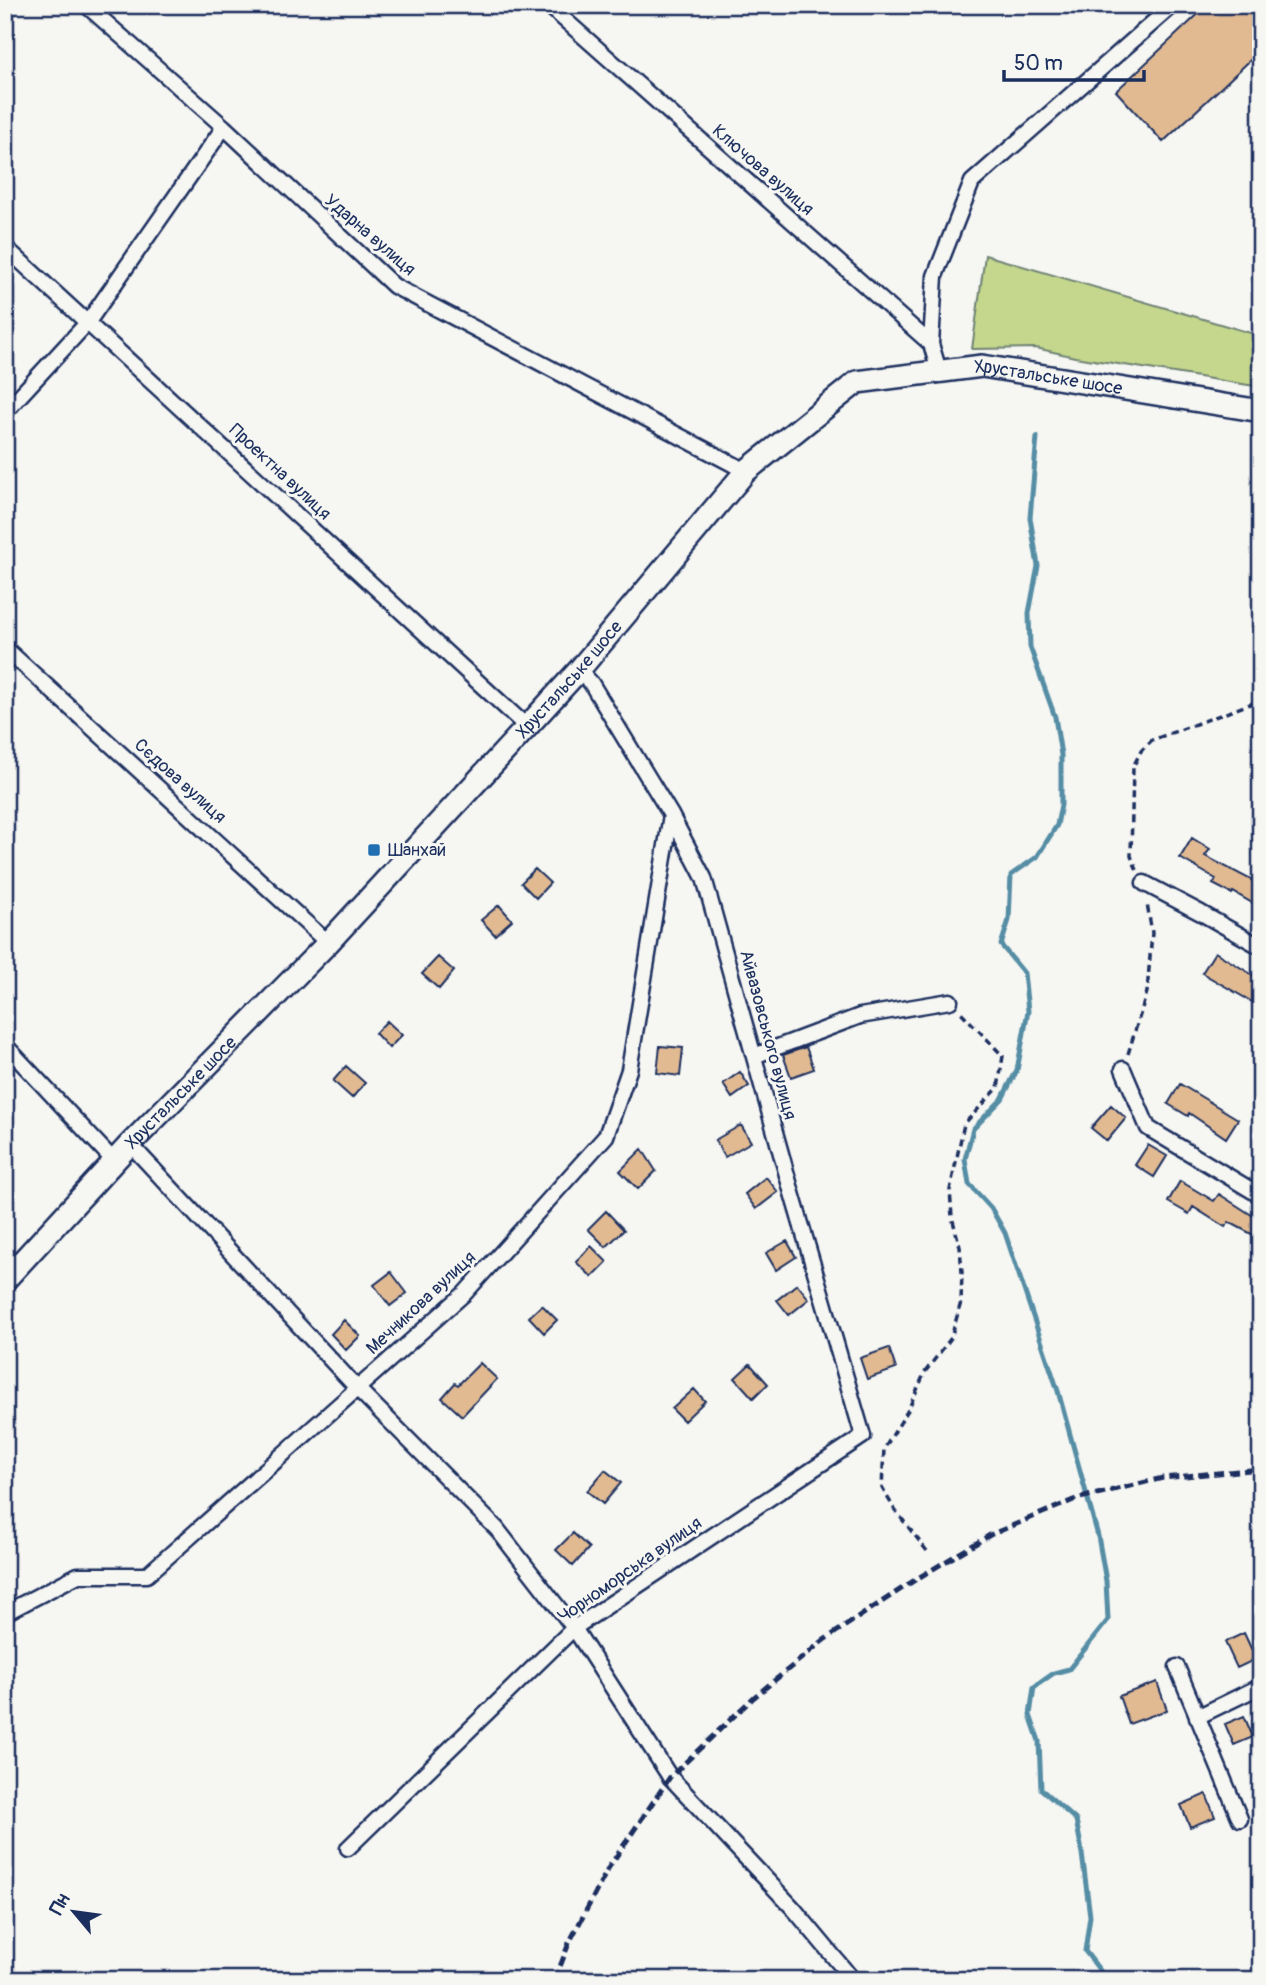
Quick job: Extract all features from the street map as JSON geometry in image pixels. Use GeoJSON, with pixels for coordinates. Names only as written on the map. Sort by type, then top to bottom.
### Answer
{"type":"FeatureCollection","features":[{"type":"Feature","properties":{"kind":"street","name":"Ударна вулиця"},"geometry":{"type":"LineString","coordinates":[[86,5],[224,127],[394,286],[746,471]]}},
{"type":"Feature","properties":{"kind":"street","name":"Ключова вулиця"},"geometry":{"type":"LineString","coordinates":[[548,5],[931,344]]}},
{"type":"Feature","properties":{"kind":"street"},"geometry":{"type":"LineString","coordinates":[[939,371],[931,344],[936,276],[972,182],[1174,5]]}},
{"type":"Feature","properties":{"kind":"street"},"geometry":{"type":"LineString","coordinates":[[5,412],[88,322],[224,127]]}},
{"type":"Feature","properties":{"kind":"street","name":"Проектна вулиця"},"geometry":{"type":"LineString","coordinates":[[5,247],[527,727]]}},
{"type":"Feature","properties":{"kind":"street","name":"Хрустальське шосе"},"geometry":{"type":"LineString","coordinates":[[5,1280],[130,1144],[328,943],[527,727],[579,670],[746,471],[856,382],[982,366],[1261,411]]}},
{"type":"Feature","properties":{"kind":"street","name":"Сєдова вулиця"},"geometry":{"type":"LineString","coordinates":[[5,648],[328,943]]}},
{"type":"Feature","properties":{"kind":"street","name":"Айвазовського вулиця"},"geometry":{"type":"LineString","coordinates":[[579,670],[591,683],[671,815],[704,878],[863,1436]]}},
{"type":"Feature","properties":{"kind":"street","name":"Мечникова вулиця"},"geometry":{"type":"LineString","coordinates":[[5,1613],[78,1575],[147,1575],[465,1293],[606,1136],[629,1070],[671,815]]}},
{"type":"Feature","properties":{"kind":"street"},"geometry":{"type":"LineString","coordinates":[[1144,883],[1261,947]]}},
{"type":"Feature","properties":{"kind":"street"},"geometry":{"type":"LineString","coordinates":[[754,1056],[860,1016],[950,1001]]}},
{"type":"Feature","properties":{"kind":"street"},"geometry":{"type":"LineString","coordinates":[[5,1045],[114,1161]]}},
{"type":"Feature","properties":{"kind":"street"},"geometry":{"type":"LineString","coordinates":[[1123,1069],[1148,1128],[1261,1196]]}},
{"type":"Feature","properties":{"kind":"street"},"geometry":{"type":"LineString","coordinates":[[130,1144],[357,1388],[496,1530],[574,1628],[670,1777],[793,1908],[852,1980]]}},
{"type":"Feature","properties":{"kind":"street","name":"Чорноморська вулиця"},"geometry":{"type":"LineString","coordinates":[[348,1848],[574,1628],[863,1436]]}},
{"type":"Feature","properties":{"kind":"street"},"geometry":{"type":"LineString","coordinates":[[1177,1667],[1240,1819]]}},
{"type":"Feature","properties":{"kind":"street"},"geometry":{"type":"LineString","coordinates":[[1197,1717],[1261,1686]]}},
{"type":"Feature","properties":{"kind":"path"},"geometry":{"type":"LineString","coordinates":[[1123,1069],[1147,992],[1152,933],[1144,883],[1131,856],[1133,767],[1141,751],[1152,740],[1261,700]]}},
{"type":"Feature","properties":{"kind":"path"},"geometry":{"type":"LineString","coordinates":[[927,1551],[882,1489],[884,1449],[908,1410],[925,1372],[951,1338],[961,1302],[962,1273],[950,1189],[964,1124],[998,1088],[1003,1056],[950,1001]]}},
{"type":"Feature","properties":{"kind":"green space"},"geometry":{"type":"Polygon","coordinates":[[[985,255],[1261,336],[1261,387],[1075,357],[1036,348],[972,349],[985,255]]]}},
{"type":"Feature","properties":{"kind":"building"},"geometry":{"type":"Polygon","coordinates":[[[1208,5],[1261,5],[1261,50],[1163,142],[1116,91],[1208,5]]]}},
{"type":"Feature","properties":{"kind":"building"},"geometry":{"type":"Polygon","coordinates":[[[1192,838],[1210,849],[1205,856],[1261,885],[1261,908],[1213,884],[1216,879],[1180,858],[1192,838]]]}},
{"type":"Feature","properties":{"kind":"building"},"geometry":{"type":"Polygon","coordinates":[[[535,869],[550,883],[536,898],[521,883],[535,869]]]}},
{"type":"Feature","properties":{"kind":"building"},"geometry":{"type":"Polygon","coordinates":[[[499,905],[512,920],[495,935],[481,920],[499,905]]]}},
{"type":"Feature","properties":{"kind":"building"},"geometry":{"type":"Polygon","coordinates":[[[1215,952],[1261,980],[1261,1007],[1202,973],[1215,952]]]}},
{"type":"Feature","properties":{"kind":"building"},"geometry":{"type":"Polygon","coordinates":[[[438,957],[454,971],[439,989],[422,974],[438,957]]]}},
{"type":"Feature","properties":{"kind":"building"},"geometry":{"type":"Polygon","coordinates":[[[387,1021],[402,1035],[389,1048],[375,1033],[387,1021]]]}},
{"type":"Feature","properties":{"kind":"building"},"geometry":{"type":"Polygon","coordinates":[[[660,1046],[683,1048],[680,1076],[657,1073],[660,1046]]]}},
{"type":"Feature","properties":{"kind":"building"},"geometry":{"type":"Polygon","coordinates":[[[806,1047],[814,1069],[791,1077],[783,1055],[806,1047]]]}},
{"type":"Feature","properties":{"kind":"building"},"geometry":{"type":"Polygon","coordinates":[[[346,1066],[365,1083],[352,1098],[333,1081],[346,1066]]]}},
{"type":"Feature","properties":{"kind":"building"},"geometry":{"type":"Polygon","coordinates":[[[740,1072],[749,1086],[732,1098],[723,1084],[740,1072]]]}},
{"type":"Feature","properties":{"kind":"building"},"geometry":{"type":"Polygon","coordinates":[[[1180,1084],[1238,1119],[1226,1138],[1189,1113],[1188,1116],[1168,1104],[1180,1084]]]}},
{"type":"Feature","properties":{"kind":"building"},"geometry":{"type":"Polygon","coordinates":[[[1111,1105],[1126,1118],[1107,1141],[1091,1128],[1111,1105]]]}},
{"type":"Feature","properties":{"kind":"building"},"geometry":{"type":"Polygon","coordinates":[[[741,1125],[751,1142],[725,1157],[715,1140],[741,1125]]]}},
{"type":"Feature","properties":{"kind":"building"},"geometry":{"type":"Polygon","coordinates":[[[1148,1145],[1167,1156],[1154,1177],[1135,1165],[1148,1145]]]}},
{"type":"Feature","properties":{"kind":"building"},"geometry":{"type":"Polygon","coordinates":[[[642,1149],[656,1171],[638,1189],[620,1171],[642,1149]]]}},
{"type":"Feature","properties":{"kind":"building"},"geometry":{"type":"Polygon","coordinates":[[[766,1177],[778,1192],[756,1209],[745,1194],[766,1177]]]}},
{"type":"Feature","properties":{"kind":"building"},"geometry":{"type":"Polygon","coordinates":[[[1180,1181],[1214,1201],[1219,1194],[1261,1221],[1261,1239],[1229,1222],[1225,1227],[1193,1207],[1189,1214],[1168,1202],[1180,1181]]]}},
{"type":"Feature","properties":{"kind":"building"},"geometry":{"type":"Polygon","coordinates":[[[606,1211],[624,1230],[606,1247],[588,1229],[606,1211]]]}},
{"type":"Feature","properties":{"kind":"building"},"geometry":{"type":"Polygon","coordinates":[[[787,1241],[796,1257],[776,1270],[766,1253],[787,1241]]]}},
{"type":"Feature","properties":{"kind":"building"},"geometry":{"type":"Polygon","coordinates":[[[591,1246],[607,1262],[592,1277],[576,1262],[591,1246]]]}},
{"type":"Feature","properties":{"kind":"building"},"geometry":{"type":"Polygon","coordinates":[[[391,1272],[407,1293],[390,1306],[374,1285],[391,1272]]]}},
{"type":"Feature","properties":{"kind":"building"},"geometry":{"type":"Polygon","coordinates":[[[797,1284],[809,1299],[789,1315],[777,1300],[797,1284]]]}},
{"type":"Feature","properties":{"kind":"building"},"geometry":{"type":"Polygon","coordinates":[[[542,1305],[557,1320],[544,1333],[529,1317],[542,1305]]]}},
{"type":"Feature","properties":{"kind":"building"},"geometry":{"type":"Polygon","coordinates":[[[344,1320],[360,1336],[346,1350],[331,1334],[344,1320]]]}},
{"type":"Feature","properties":{"kind":"building"},"geometry":{"type":"Polygon","coordinates":[[[889,1348],[896,1369],[867,1379],[860,1358],[889,1348]]]}},
{"type":"Feature","properties":{"kind":"building"},"geometry":{"type":"Polygon","coordinates":[[[480,1363],[497,1379],[462,1416],[442,1398],[455,1383],[458,1385],[480,1363]]]}},
{"type":"Feature","properties":{"kind":"building"},"geometry":{"type":"Polygon","coordinates":[[[750,1364],[768,1384],[753,1398],[735,1378],[750,1364]]]}},
{"type":"Feature","properties":{"kind":"building"},"geometry":{"type":"Polygon","coordinates":[[[694,1389],[705,1401],[684,1421],[672,1409],[694,1389]]]}},
{"type":"Feature","properties":{"kind":"building"},"geometry":{"type":"Polygon","coordinates":[[[605,1470],[621,1483],[603,1504],[587,1491],[605,1470]]]}},
{"type":"Feature","properties":{"kind":"building"},"geometry":{"type":"Polygon","coordinates":[[[573,1533],[589,1548],[573,1566],[556,1550],[573,1533]]]}},
{"type":"Feature","properties":{"kind":"building"},"geometry":{"type":"Polygon","coordinates":[[[1244,1633],[1256,1659],[1237,1668],[1225,1642],[1244,1633]]]}},
{"type":"Feature","properties":{"kind":"building"},"geometry":{"type":"Polygon","coordinates":[[[1157,1682],[1167,1710],[1129,1724],[1119,1696],[1157,1682]]]}},
{"type":"Feature","properties":{"kind":"building"},"geometry":{"type":"Polygon","coordinates":[[[1244,1716],[1253,1737],[1234,1745],[1225,1724],[1244,1716]]]}},
{"type":"Feature","properties":{"kind":"building"},"geometry":{"type":"Polygon","coordinates":[[[1206,1794],[1215,1817],[1190,1827],[1181,1805],[1206,1794]]]}},
{"type":"Feature","properties":{"kind":"waterway"},"geometry":{"type":"LineString","coordinates":[[1037,437],[1030,518],[1038,566],[1029,613],[1030,647],[1055,717],[1061,755],[1061,805],[1057,825],[1037,857],[1011,875],[1009,920],[1001,945],[1024,973],[1028,1011],[1017,1070],[1002,1099],[973,1129],[965,1159],[969,1184],[991,1208],[1005,1233],[1058,1391],[1098,1536],[1106,1581],[1108,1620],[1069,1669],[1054,1673],[1034,1687],[1030,1715],[1039,1741],[1041,1789],[1076,1820],[1090,1916],[1085,1951],[1107,1980]]}},
{"type":"Feature","properties":{"kind":"railway"},"geometry":{"type":"LineString","coordinates":[[555,1980],[569,1943],[609,1867],[670,1777],[753,1698],[824,1640],[918,1578],[990,1535],[1076,1499],[1163,1478],[1261,1469]]}},
{"type":"Feature","properties":{"kind":"place","name":"Шанхай"},"geometry":{"type":"Point","coordinates":[374,850]}}]}
